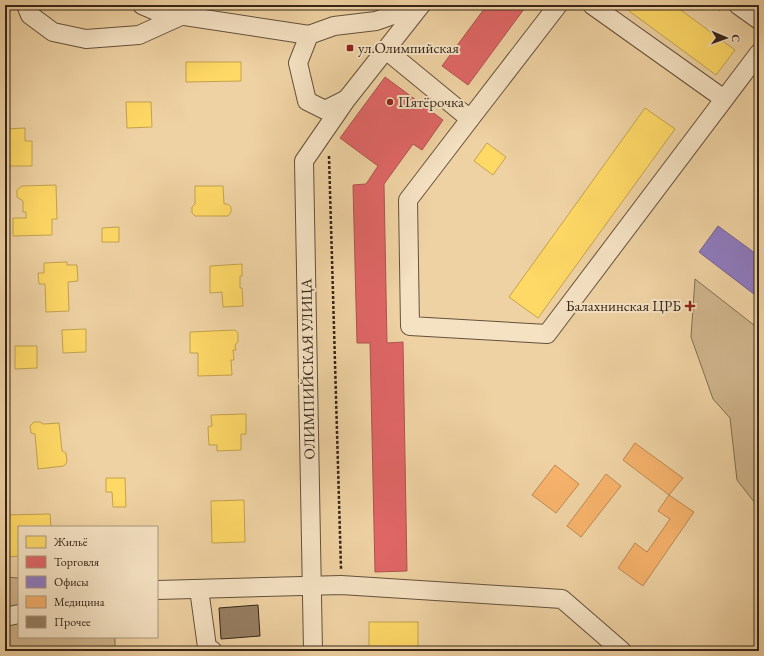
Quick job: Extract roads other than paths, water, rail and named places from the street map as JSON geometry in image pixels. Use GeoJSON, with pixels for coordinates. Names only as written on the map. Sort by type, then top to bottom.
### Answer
{"type":"FeatureCollection","features":[{"type":"Feature","properties":{"kind":"street"},"geometry":{"type":"LineString","coordinates":[[26,5],[30,15],[53,32],[86,39],[139,35],[181,16]]}},
{"type":"Feature","properties":{"kind":"street"},"geometry":{"type":"LineString","coordinates":[[142,5],[158,12],[309,35]]}},
{"type":"Feature","properties":{"kind":"street","name":"ОЛИМПИЙСКАЯ УЛИЦА"},"geometry":{"type":"LineString","coordinates":[[346,100],[325,110],[307,101],[298,63],[309,35],[334,26],[376,22],[421,5]]}},
{"type":"Feature","properties":{"kind":"street","name":"ОЛИМПИЙСКАЯ УЛИЦА"},"geometry":{"type":"LineString","coordinates":[[313,651],[304,161],[346,100],[421,5]]}},
{"type":"Feature","properties":{"kind":"street"},"geometry":{"type":"LineString","coordinates":[[558,5],[408,200],[410,326],[547,334],[759,53]]}},
{"type":"Feature","properties":{"kind":"street"},"geometry":{"type":"LineString","coordinates":[[592,5],[724,100]]}},
{"type":"Feature","properties":{"kind":"street"},"geometry":{"type":"LineString","coordinates":[[738,5],[759,20]]}},
{"type":"Feature","properties":{"kind":"street"},"geometry":{"type":"LineString","coordinates":[[386,50],[470,119]]}},
{"type":"Feature","properties":{"kind":"street"},"geometry":{"type":"LineString","coordinates":[[158,590],[341,585],[562,599],[622,651]]}},
{"type":"Feature","properties":{"kind":"street"},"geometry":{"type":"LineString","coordinates":[[199,589],[207,647],[213,651]]}},
{"type":"Feature","properties":{"kind":"street"},"geometry":{"type":"LineString","coordinates":[[5,616],[18,614]]}},
{"type":"Feature","properties":{"kind":"place","name":"ул.Олимпийская"},"geometry":{"type":"Point","coordinates":[350,48]}},
{"type":"Feature","properties":{"kind":"place","name":"Пятёрочка"},"geometry":{"type":"Point","coordinates":[390,102]}},
{"type":"Feature","properties":{"kind":"place","name":"Балахнинская ЦРБ"},"geometry":{"type":"Point","coordinates":[690,306]}}]}
